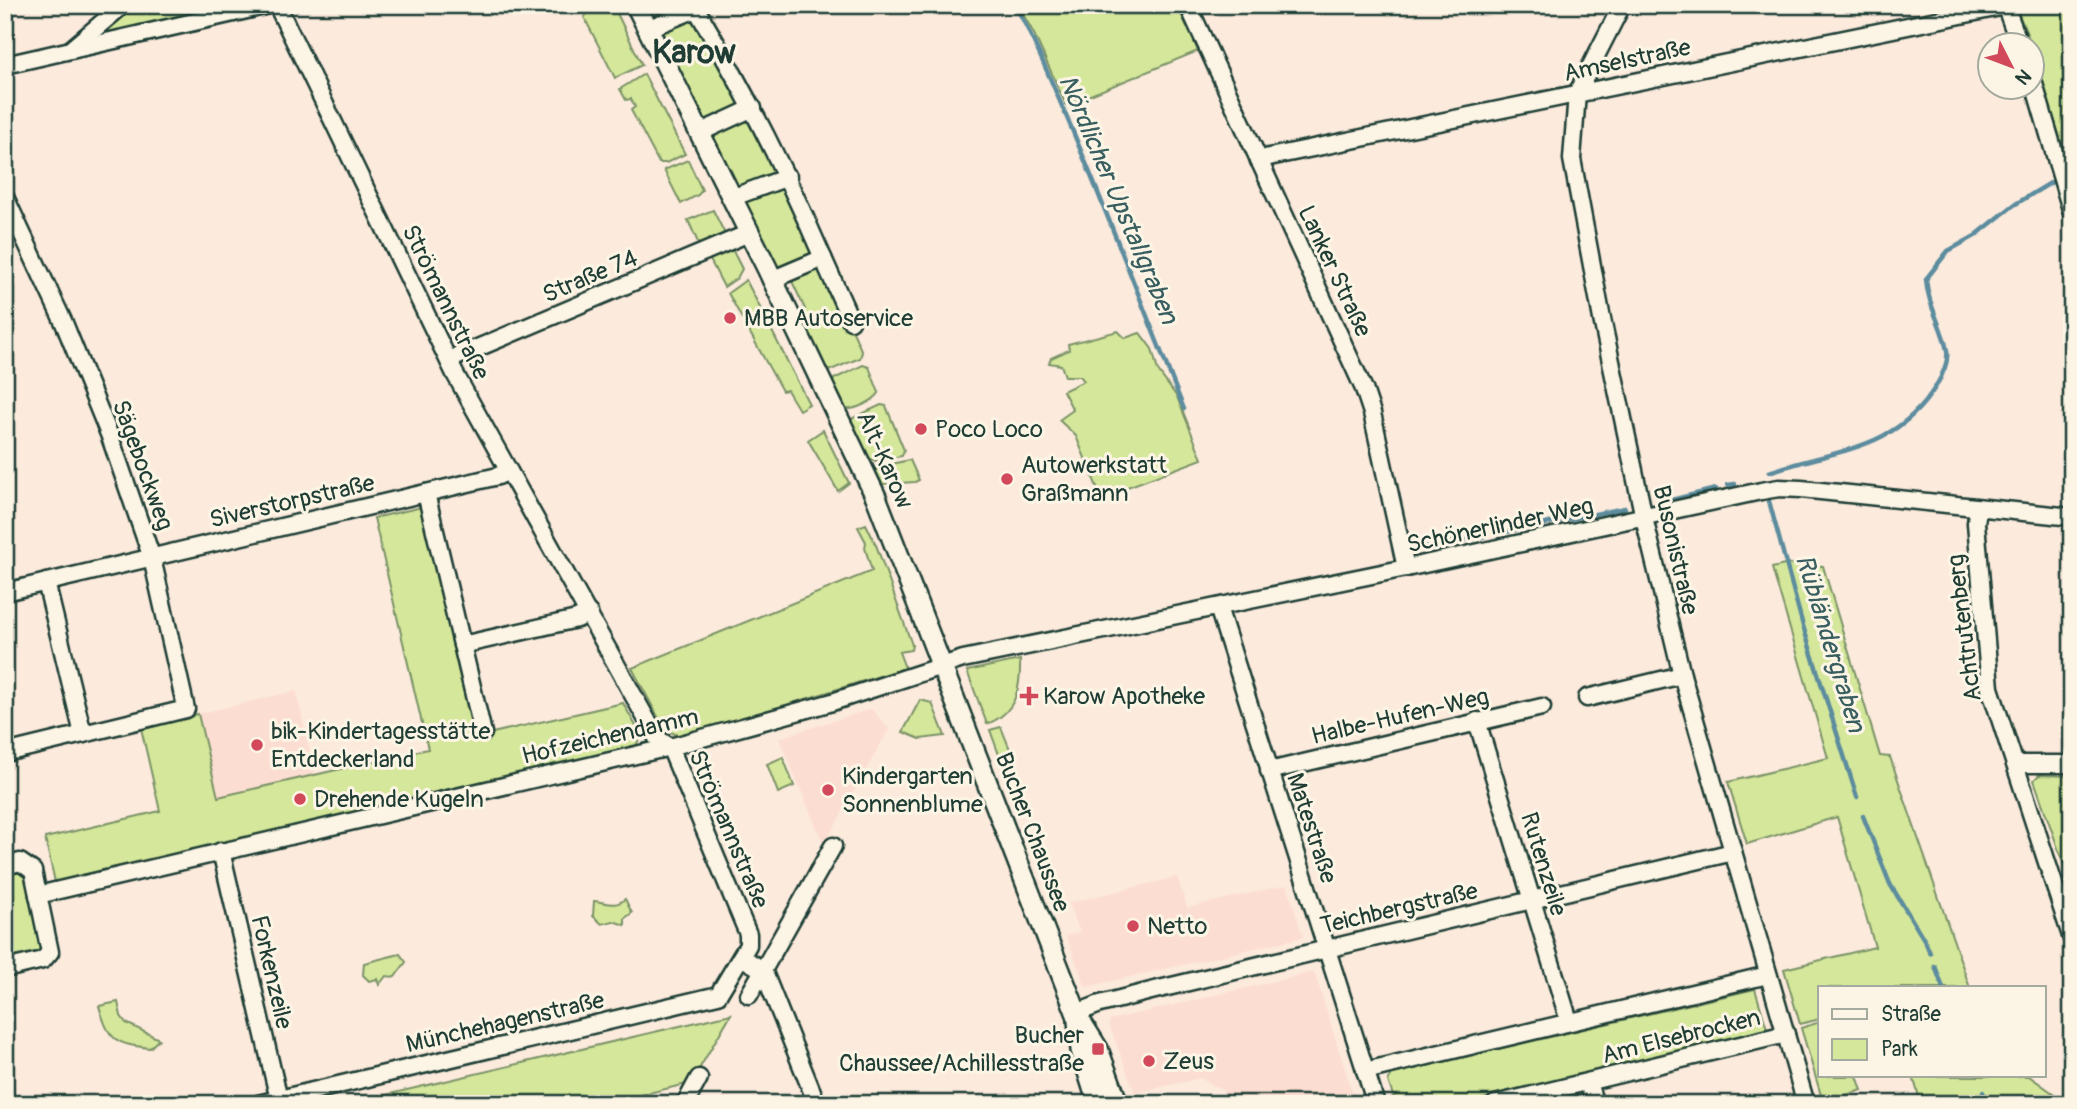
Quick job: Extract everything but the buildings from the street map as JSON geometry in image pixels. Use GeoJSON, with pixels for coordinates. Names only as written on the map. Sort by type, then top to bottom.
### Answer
{"type":"FeatureCollection","features":[{"type":"Feature","properties":{"kind":"main road","name":"Alt-Karow"},"geometry":{"type":"LineString","coordinates":[[636,5],[876,496],[942,665]]}},
{"type":"Feature","properties":{"kind":"main road","name":"Bucher Chaussee"},"geometry":{"type":"LineString","coordinates":[[942,665],[1078,1015],[1097,1049],[1118,1104]]}},
{"type":"Feature","properties":{"kind":"main road","name":"Bucher Chaussee"},"geometry":{"type":"LineString","coordinates":[[1078,1015],[1081,1049],[1098,1104]]}},
{"type":"Feature","properties":{"kind":"street"},"geometry":{"type":"LineString","coordinates":[[69,51],[122,5]]}},
{"type":"Feature","properties":{"kind":"street"},"geometry":{"type":"LineString","coordinates":[[5,65],[269,5]]}},
{"type":"Feature","properties":{"kind":"street","name":"Strömannstraße"},"geometry":{"type":"LineString","coordinates":[[277,5],[449,360],[657,738],[670,747],[748,934],[748,945],[741,957]]}},
{"type":"Feature","properties":{"kind":"street","name":"Lanker Straße"},"geometry":{"type":"LineString","coordinates":[[1188,5],[1364,389],[1372,413],[1406,568]]}},
{"type":"Feature","properties":{"kind":"street","name":"Busonistraße"},"geometry":{"type":"LineString","coordinates":[[1622,5],[1577,93],[1572,159],[1644,518],[1682,676],[1807,1104]]}},
{"type":"Feature","properties":{"kind":"street"},"geometry":{"type":"LineString","coordinates":[[2005,5],[2015,32]]}},
{"type":"Feature","properties":{"kind":"street","name":"Amselstraße"},"geometry":{"type":"LineString","coordinates":[[1259,161],[1294,151],[2005,5]]}},
{"type":"Feature","properties":{"kind":"street"},"geometry":{"type":"LineString","coordinates":[[648,29],[695,7],[753,108],[788,177],[851,321]]}},
{"type":"Feature","properties":{"kind":"street"},"geometry":{"type":"LineString","coordinates":[[2039,102],[2072,212]]}},
{"type":"Feature","properties":{"kind":"street"},"geometry":{"type":"LineString","coordinates":[[699,133],[753,108]]}},
{"type":"Feature","properties":{"kind":"street"},"geometry":{"type":"LineString","coordinates":[[731,198],[788,177]]}},
{"type":"Feature","properties":{"kind":"street","name":"Sägebockweg"},"geometry":{"type":"LineString","coordinates":[[5,197],[64,323],[110,434],[152,558],[187,709],[83,734]]}},
{"type":"Feature","properties":{"kind":"street","name":"Straße 74"},"geometry":{"type":"LineString","coordinates":[[449,360],[749,233]]}},
{"type":"Feature","properties":{"kind":"street"},"geometry":{"type":"LineString","coordinates":[[771,280],[823,258]]}},
{"type":"Feature","properties":{"kind":"street","name":"Siverstorpstraße"},"geometry":{"type":"LineString","coordinates":[[5,592],[498,476],[508,471]]}},
{"type":"Feature","properties":{"kind":"street","name":"Schönerlinder Weg"},"geometry":{"type":"LineString","coordinates":[[942,665],[1779,488],[2072,517]]}},
{"type":"Feature","properties":{"kind":"street"},"geometry":{"type":"LineString","coordinates":[[426,493],[483,733]]}},
{"type":"Feature","properties":{"kind":"street","name":"Achtrutenberg"},"geometry":{"type":"LineString","coordinates":[[1978,509],[1976,523],[1990,688],[2072,939]]}},
{"type":"Feature","properties":{"kind":"street"},"geometry":{"type":"LineString","coordinates":[[5,753],[83,734],[46,582]]}},
{"type":"Feature","properties":{"kind":"street","name":"Matestraße"},"geometry":{"type":"LineString","coordinates":[[1218,607],[1376,1104]]}},
{"type":"Feature","properties":{"kind":"street"},"geometry":{"type":"LineString","coordinates":[[462,645],[566,621],[589,613]]}},
{"type":"Feature","properties":{"kind":"street","name":"Hofzeichendamm"},"geometry":{"type":"LineString","coordinates":[[38,895],[670,747],[829,703],[942,665]]}},
{"type":"Feature","properties":{"kind":"street"},"geometry":{"type":"LineString","coordinates":[[1587,698],[1682,676]]}},
{"type":"Feature","properties":{"kind":"street","name":"Halbe-Hufen-Weg"},"geometry":{"type":"LineString","coordinates":[[1269,771],[1542,707]]}},
{"type":"Feature","properties":{"kind":"street","name":"Rutenzeile"},"geometry":{"type":"LineString","coordinates":[[1477,721],[1569,1021]]}},
{"type":"Feature","properties":{"kind":"street"},"geometry":{"type":"LineString","coordinates":[[2015,764],[2072,764]]}},
{"type":"Feature","properties":{"kind":"street"},"geometry":{"type":"LineString","coordinates":[[749,995],[833,846]]}},
{"type":"Feature","properties":{"kind":"street","name":"Forkenzeile"},"geometry":{"type":"LineString","coordinates":[[220,851],[279,1101]]}},
{"type":"Feature","properties":{"kind":"street","name":"Teichbergstraße"},"geometry":{"type":"LineString","coordinates":[[1078,1015],[1100,1004],[1155,990],[1733,852]]}},
{"type":"Feature","properties":{"kind":"street"},"geometry":{"type":"LineString","coordinates":[[5,866],[19,862],[33,871],[50,952],[43,960],[5,969]]}},
{"type":"Feature","properties":{"kind":"street"},"geometry":{"type":"LineString","coordinates":[[741,957],[763,970],[817,1104]]}},
{"type":"Feature","properties":{"kind":"street","name":"Münchehagenstraße"},"geometry":{"type":"LineString","coordinates":[[258,1104],[718,995],[741,957]]}},
{"type":"Feature","properties":{"kind":"street"},"geometry":{"type":"LineString","coordinates":[[1365,1071],[1768,975]]}},
{"type":"Feature","properties":{"kind":"street","name":"Am Elsebrocken"},"geometry":{"type":"LineString","coordinates":[[1494,1104],[1786,1034]]}},
{"type":"Feature","properties":{"kind":"street"},"geometry":{"type":"LineString","coordinates":[[685,1104],[699,1078]]}},
{"type":"Feature","properties":{"kind":"street","name":"Am Elsebrocken"},"geometry":{"type":"LineString","coordinates":[[1588,1083],[1595,1104]]}},
{"type":"Feature","properties":{"kind":"shaded area","name":"bik-Kindertagesstätte Entdeckerland"},"geometry":{"type":"Polygon","coordinates":[[[296,691],[315,775],[218,797],[198,714],[296,691]]]}},
{"type":"Feature","properties":{"kind":"shaded area","name":"Kindergarten Sonnenblume"},"geometry":{"type":"Polygon","coordinates":[[[871,709],[889,729],[824,845],[779,738],[871,709]]]}},
{"type":"Feature","properties":{"kind":"shaded area"},"geometry":{"type":"Polygon","coordinates":[[[1177,877],[1187,908],[1287,885],[1303,937],[1086,987],[1066,936],[1080,932],[1069,903],[1177,877]]]}},
{"type":"Feature","properties":{"kind":"shaded area"},"geometry":{"type":"Polygon","coordinates":[[[1314,972],[1356,1104],[1235,1104],[1222,1090],[1200,1078],[1135,1093],[1109,1024],[1110,1020],[1314,972]]]}},
{"type":"Feature","properties":{"kind":"green space"},"geometry":{"type":"Polygon","coordinates":[[[130,5],[256,5],[92,40],[130,5]]]}},
{"type":"Feature","properties":{"kind":"green space"},"geometry":{"type":"Polygon","coordinates":[[[597,5],[613,5],[642,65],[615,78],[584,17],[597,5]]]}},
{"type":"Feature","properties":{"kind":"green space"},"geometry":{"type":"Polygon","coordinates":[[[1018,5],[1177,5],[1198,51],[1066,105],[1018,5]]]}},
{"type":"Feature","properties":{"kind":"green space"},"geometry":{"type":"Polygon","coordinates":[[[2015,5],[2072,5],[2072,165],[2067,167],[2046,92],[2046,32],[2026,32],[2015,5]]]}},
{"type":"Feature","properties":{"kind":"green space"},"geometry":{"type":"Polygon","coordinates":[[[691,18],[699,21],[745,102],[742,109],[709,124],[703,121],[663,40],[665,28],[691,18]]]}},
{"type":"Feature","properties":{"kind":"green space"},"geometry":{"type":"Polygon","coordinates":[[[644,74],[685,154],[666,163],[659,163],[631,110],[635,107],[631,99],[626,100],[620,89],[644,74]]]}},
{"type":"Feature","properties":{"kind":"green space"},"geometry":{"type":"Polygon","coordinates":[[[747,115],[780,169],[777,178],[749,188],[734,184],[711,137],[714,131],[747,115]]]}},
{"type":"Feature","properties":{"kind":"green space"},"geometry":{"type":"Polygon","coordinates":[[[688,160],[702,190],[681,204],[664,170],[688,160]]]}},
{"type":"Feature","properties":{"kind":"green space"},"geometry":{"type":"Polygon","coordinates":[[[782,184],[815,256],[782,271],[776,269],[743,202],[751,194],[782,184]]]}},
{"type":"Feature","properties":{"kind":"green space"},"geometry":{"type":"Polygon","coordinates":[[[713,210],[723,235],[699,245],[688,220],[713,210]]]}},
{"type":"Feature","properties":{"kind":"green space"},"geometry":{"type":"Polygon","coordinates":[[[731,247],[742,269],[737,278],[724,287],[708,256],[731,247]]]}},
{"type":"Feature","properties":{"kind":"green space"},"geometry":{"type":"Polygon","coordinates":[[[824,266],[862,352],[860,358],[826,372],[797,313],[805,309],[790,277],[824,266]]]}},
{"type":"Feature","properties":{"kind":"green space"},"geometry":{"type":"Polygon","coordinates":[[[746,280],[809,404],[799,410],[787,390],[782,391],[728,293],[746,280]]]}},
{"type":"Feature","properties":{"kind":"green space"},"geometry":{"type":"Polygon","coordinates":[[[1118,331],[1125,338],[1140,333],[1152,349],[1158,371],[1177,397],[1202,459],[1101,497],[1076,436],[1059,420],[1073,410],[1063,391],[1084,381],[1080,376],[1065,376],[1061,365],[1049,363],[1051,358],[1069,350],[1068,344],[1118,331]]]}},
{"type":"Feature","properties":{"kind":"green space"},"geometry":{"type":"Polygon","coordinates":[[[863,365],[869,367],[879,393],[863,405],[844,409],[832,385],[834,379],[863,365]]]}},
{"type":"Feature","properties":{"kind":"green space"},"geometry":{"type":"Polygon","coordinates":[[[881,405],[886,406],[904,450],[902,456],[876,461],[868,458],[850,422],[881,405]]]}},
{"type":"Feature","properties":{"kind":"green space"},"geometry":{"type":"Polygon","coordinates":[[[823,430],[849,483],[838,491],[808,440],[823,430]]]}},
{"type":"Feature","properties":{"kind":"green space"},"geometry":{"type":"Polygon","coordinates":[[[910,460],[919,480],[882,484],[875,471],[877,467],[910,460]]]}},
{"type":"Feature","properties":{"kind":"green space"},"geometry":{"type":"Polygon","coordinates":[[[422,507],[475,737],[623,703],[641,735],[636,746],[55,882],[45,838],[160,811],[141,728],[198,714],[218,797],[428,749],[374,518],[422,507]]]}},
{"type":"Feature","properties":{"kind":"green space"},"geometry":{"type":"Polygon","coordinates":[[[866,524],[912,645],[911,650],[899,652],[905,668],[716,727],[680,736],[665,730],[632,668],[872,571],[865,548],[866,542],[858,527],[866,524]]]}},
{"type":"Feature","properties":{"kind":"green space"},"geometry":{"type":"Polygon","coordinates":[[[1789,564],[1823,566],[1880,756],[1890,757],[1969,986],[1818,986],[1818,1020],[1800,1024],[1784,969],[1875,947],[1837,817],[1747,844],[1728,782],[1828,758],[1772,568],[1789,564]]]}},
{"type":"Feature","properties":{"kind":"green space"},"geometry":{"type":"Polygon","coordinates":[[[1020,660],[1015,698],[1005,713],[987,724],[967,671],[1020,660]]]}},
{"type":"Feature","properties":{"kind":"green space"},"geometry":{"type":"Polygon","coordinates":[[[920,700],[932,703],[945,736],[920,739],[903,732],[920,700]]]}},
{"type":"Feature","properties":{"kind":"green space"},"geometry":{"type":"Polygon","coordinates":[[[1001,727],[1017,767],[1005,771],[990,730],[1001,727]]]}},
{"type":"Feature","properties":{"kind":"green space"},"geometry":{"type":"Polygon","coordinates":[[[783,757],[794,786],[778,793],[767,764],[783,757]]]}},
{"type":"Feature","properties":{"kind":"green space"},"geometry":{"type":"Polygon","coordinates":[[[2039,775],[2072,776],[2072,888],[2034,780],[2039,775]]]}},
{"type":"Feature","properties":{"kind":"green space"},"geometry":{"type":"Polygon","coordinates":[[[24,871],[43,952],[5,961],[5,876],[24,871]]]}},
{"type":"Feature","properties":{"kind":"green space"},"geometry":{"type":"Polygon","coordinates":[[[625,899],[632,913],[625,918],[625,925],[613,921],[602,924],[593,916],[594,901],[614,904],[625,899]]]}},
{"type":"Feature","properties":{"kind":"green space"},"geometry":{"type":"Polygon","coordinates":[[[400,954],[406,962],[395,977],[386,976],[379,985],[377,979],[369,981],[363,975],[364,963],[400,954]]]}},
{"type":"Feature","properties":{"kind":"green space"},"geometry":{"type":"Polygon","coordinates":[[[1755,989],[1768,1032],[1463,1104],[1396,1104],[1388,1081],[1392,1074],[1755,989]]]}},
{"type":"Feature","properties":{"kind":"green space"},"geometry":{"type":"Polygon","coordinates":[[[118,1002],[121,1016],[126,1023],[159,1039],[150,1048],[128,1045],[110,1033],[99,1006],[118,1002]]]}},
{"type":"Feature","properties":{"kind":"green space"},"geometry":{"type":"Polygon","coordinates":[[[731,1014],[691,1083],[602,1104],[347,1104],[731,1014]]]}},
{"type":"Feature","properties":{"kind":"green space"},"geometry":{"type":"Polygon","coordinates":[[[1818,1023],[1818,1078],[1858,1078],[1862,1090],[1823,1102],[1801,1028],[1818,1023]]]}},
{"type":"Feature","properties":{"kind":"green space"},"geometry":{"type":"Polygon","coordinates":[[[1914,1078],[2032,1078],[2068,1104],[1921,1104],[1914,1078]]]}},
{"type":"Feature","properties":{"kind":"waterway","name":"Nördlicher Upstallgraben"},"geometry":{"type":"LineString","coordinates":[[1015,5],[1038,50],[1071,127],[1184,409]]}},
{"type":"Feature","properties":{"kind":"waterway","name":"Rübländergraben"},"geometry":{"type":"LineString","coordinates":[[1769,472],[1862,445],[1902,424],[1920,408],[1941,378],[1947,356],[1926,279],[1948,251],[1975,236],[2014,205],[2057,179]]}},
{"type":"Feature","properties":{"kind":"waterway","name":"Nördlicher Upstallgraben"},"geometry":{"type":"LineString","coordinates":[[1342,359],[1346,368]]}},
{"type":"Feature","properties":{"kind":"waterway","name":"Nördlicher Upstallgraben"},"geometry":{"type":"LineString","coordinates":[[1728,485],[1735,484]]}},
{"type":"Feature","properties":{"kind":"waterway","name":"Nördlicher Upstallgraben"},"geometry":{"type":"LineString","coordinates":[[1659,503],[1716,489]]}},
{"type":"Feature","properties":{"kind":"waterway","name":"Rübländergraben"},"geometry":{"type":"LineString","coordinates":[[1769,501],[1803,626],[1857,797]]}},
{"type":"Feature","properties":{"kind":"waterway","name":"Nördlicher Upstallgraben"},"geometry":{"type":"LineString","coordinates":[[1505,532],[1625,508]]}},
{"type":"Feature","properties":{"kind":"waterway","name":"Nördlicher Upstallgraben"},"geometry":{"type":"LineString","coordinates":[[1426,547],[1485,536]]}},
{"type":"Feature","properties":{"kind":"waterway","name":"Rübländergraben"},"geometry":{"type":"LineString","coordinates":[[1863,816],[1890,884],[1930,953]]}},
{"type":"Feature","properties":{"kind":"waterway"},"geometry":{"type":"LineString","coordinates":[[1935,966],[1942,986]]}},
{"type":"Feature","properties":{"kind":"waterway"},"geometry":{"type":"LineString","coordinates":[[1983,1092],[1988,1104]]}},
{"type":"Feature","properties":{"kind":"place","name":"MBB Autoservice"},"geometry":{"type":"Point","coordinates":[730,318]}},
{"type":"Feature","properties":{"kind":"place","name":"Poco Loco"},"geometry":{"type":"Point","coordinates":[921,429]}},
{"type":"Feature","properties":{"kind":"place","name":"Autowerkstatt Graßmann"},"geometry":{"type":"Point","coordinates":[1007,479]}},
{"type":"Feature","properties":{"kind":"place","name":"Karow Apotheke"},"geometry":{"type":"Point","coordinates":[1029,696]}},
{"type":"Feature","properties":{"kind":"place","name":"bik-Kindertagesstätte Entdeckerland"},"geometry":{"type":"Point","coordinates":[257,745]}},
{"type":"Feature","properties":{"kind":"place","name":"Kindergarten Sonnenblume"},"geometry":{"type":"Point","coordinates":[828,790]}},
{"type":"Feature","properties":{"kind":"place","name":"Drehende Kugeln"},"geometry":{"type":"Point","coordinates":[300,799]}},
{"type":"Feature","properties":{"kind":"place","name":"Netto"},"geometry":{"type":"Point","coordinates":[1133,926]}},
{"type":"Feature","properties":{"kind":"place","name":"Bucher Chaussee/Achillesstraße"},"geometry":{"type":"Point","coordinates":[1098,1049]}},
{"type":"Feature","properties":{"kind":"place","name":"Zeus"},"geometry":{"type":"Point","coordinates":[1149,1061]}},
{"type":"Feature","properties":{"kind":"district","name":"Karow"},"geometry":{"type":"Point","coordinates":[694,52]}}]}
